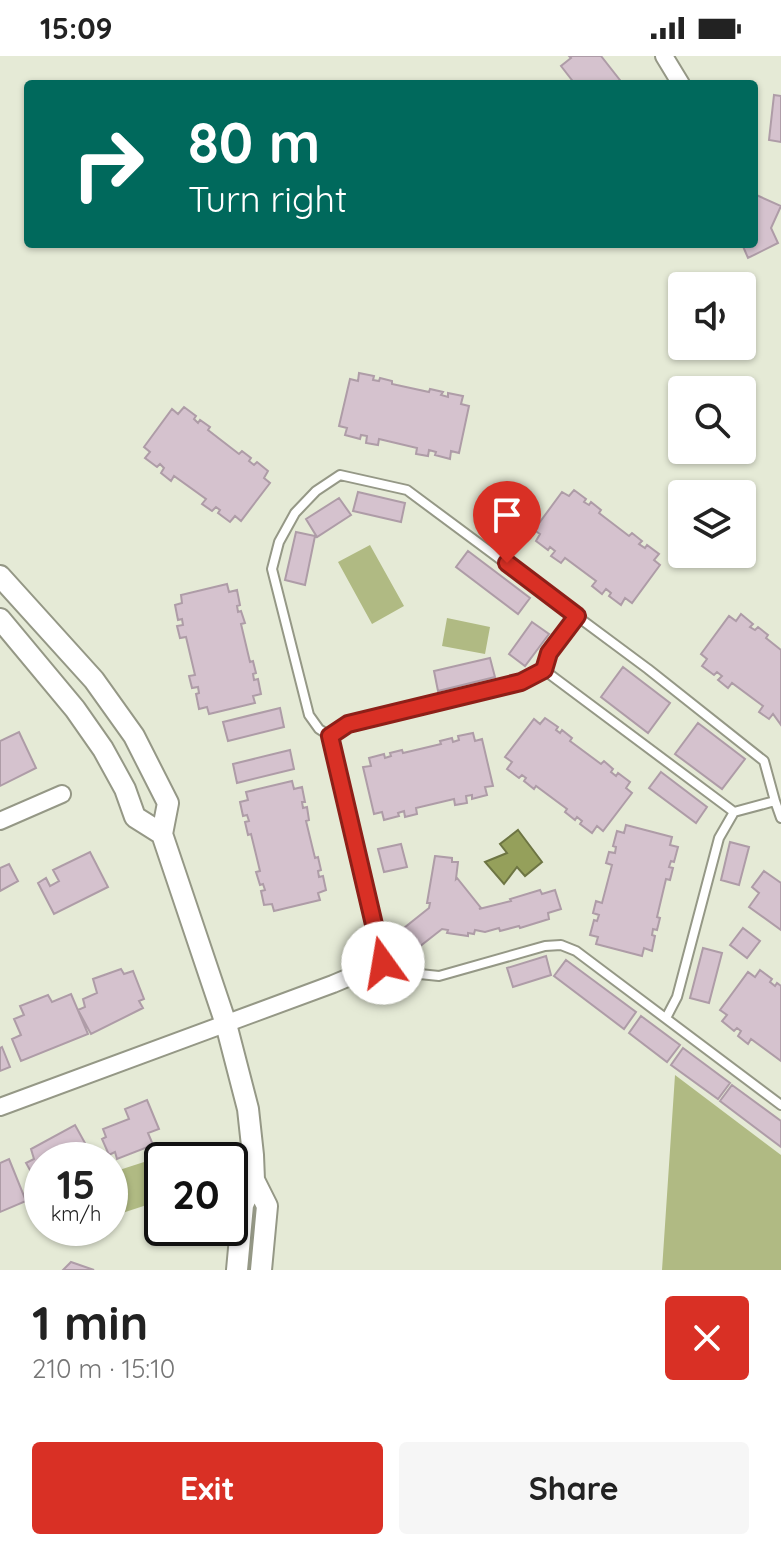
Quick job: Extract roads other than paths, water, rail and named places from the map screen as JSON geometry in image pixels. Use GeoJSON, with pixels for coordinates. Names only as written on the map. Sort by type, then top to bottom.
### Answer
{"type":"FeatureCollection","features":[{"type":"Feature","properties":{"kind":"street"},"geometry":{"type":"LineString","coordinates":[[664,56],[679,80]]}},
{"type":"Feature","properties":{"kind":"street"},"geometry":{"type":"LineString","coordinates":[[0,576],[94,680],[134,736],[168,803],[162,834],[226,1024],[248,1109],[254,1180],[267,1206],[261,1270]]}},
{"type":"Feature","properties":{"kind":"street"},"geometry":{"type":"LineString","coordinates":[[0,619],[75,709],[103,749],[125,789],[135,817],[162,834]]}},
{"type":"Feature","properties":{"kind":"street"},"geometry":{"type":"LineString","coordinates":[[0,821],[62,794]]}},
{"type":"Feature","properties":{"kind":"street"},"geometry":{"type":"LineString","coordinates":[[0,1107],[383,963]]}},
{"type":"Feature","properties":{"kind":"street"},"geometry":{"type":"LineString","coordinates":[[237,1270],[243,1205],[254,1180]]}},
{"type":"Feature","properties":{"kind":"lane"},"geometry":{"type":"LineString","coordinates":[[781,818],[764,761],[577,616],[407,490],[340,475],[316,491],[295,513],[279,542],[272,569],[309,715],[319,729],[330,736],[383,963],[410,973],[439,976],[545,946],[561,945],[576,951],[781,1105]]}},
{"type":"Feature","properties":{"kind":"lane"},"geometry":{"type":"LineString","coordinates":[[330,736],[348,724],[521,682],[544,670],[549,653],[577,616]]}},
{"type":"Feature","properties":{"kind":"lane"},"geometry":{"type":"LineString","coordinates":[[544,670],[734,812]]}},
{"type":"Feature","properties":{"kind":"lane"},"geometry":{"type":"LineString","coordinates":[[666,1018],[677,997],[719,838],[734,812],[775,801]]}}]}
